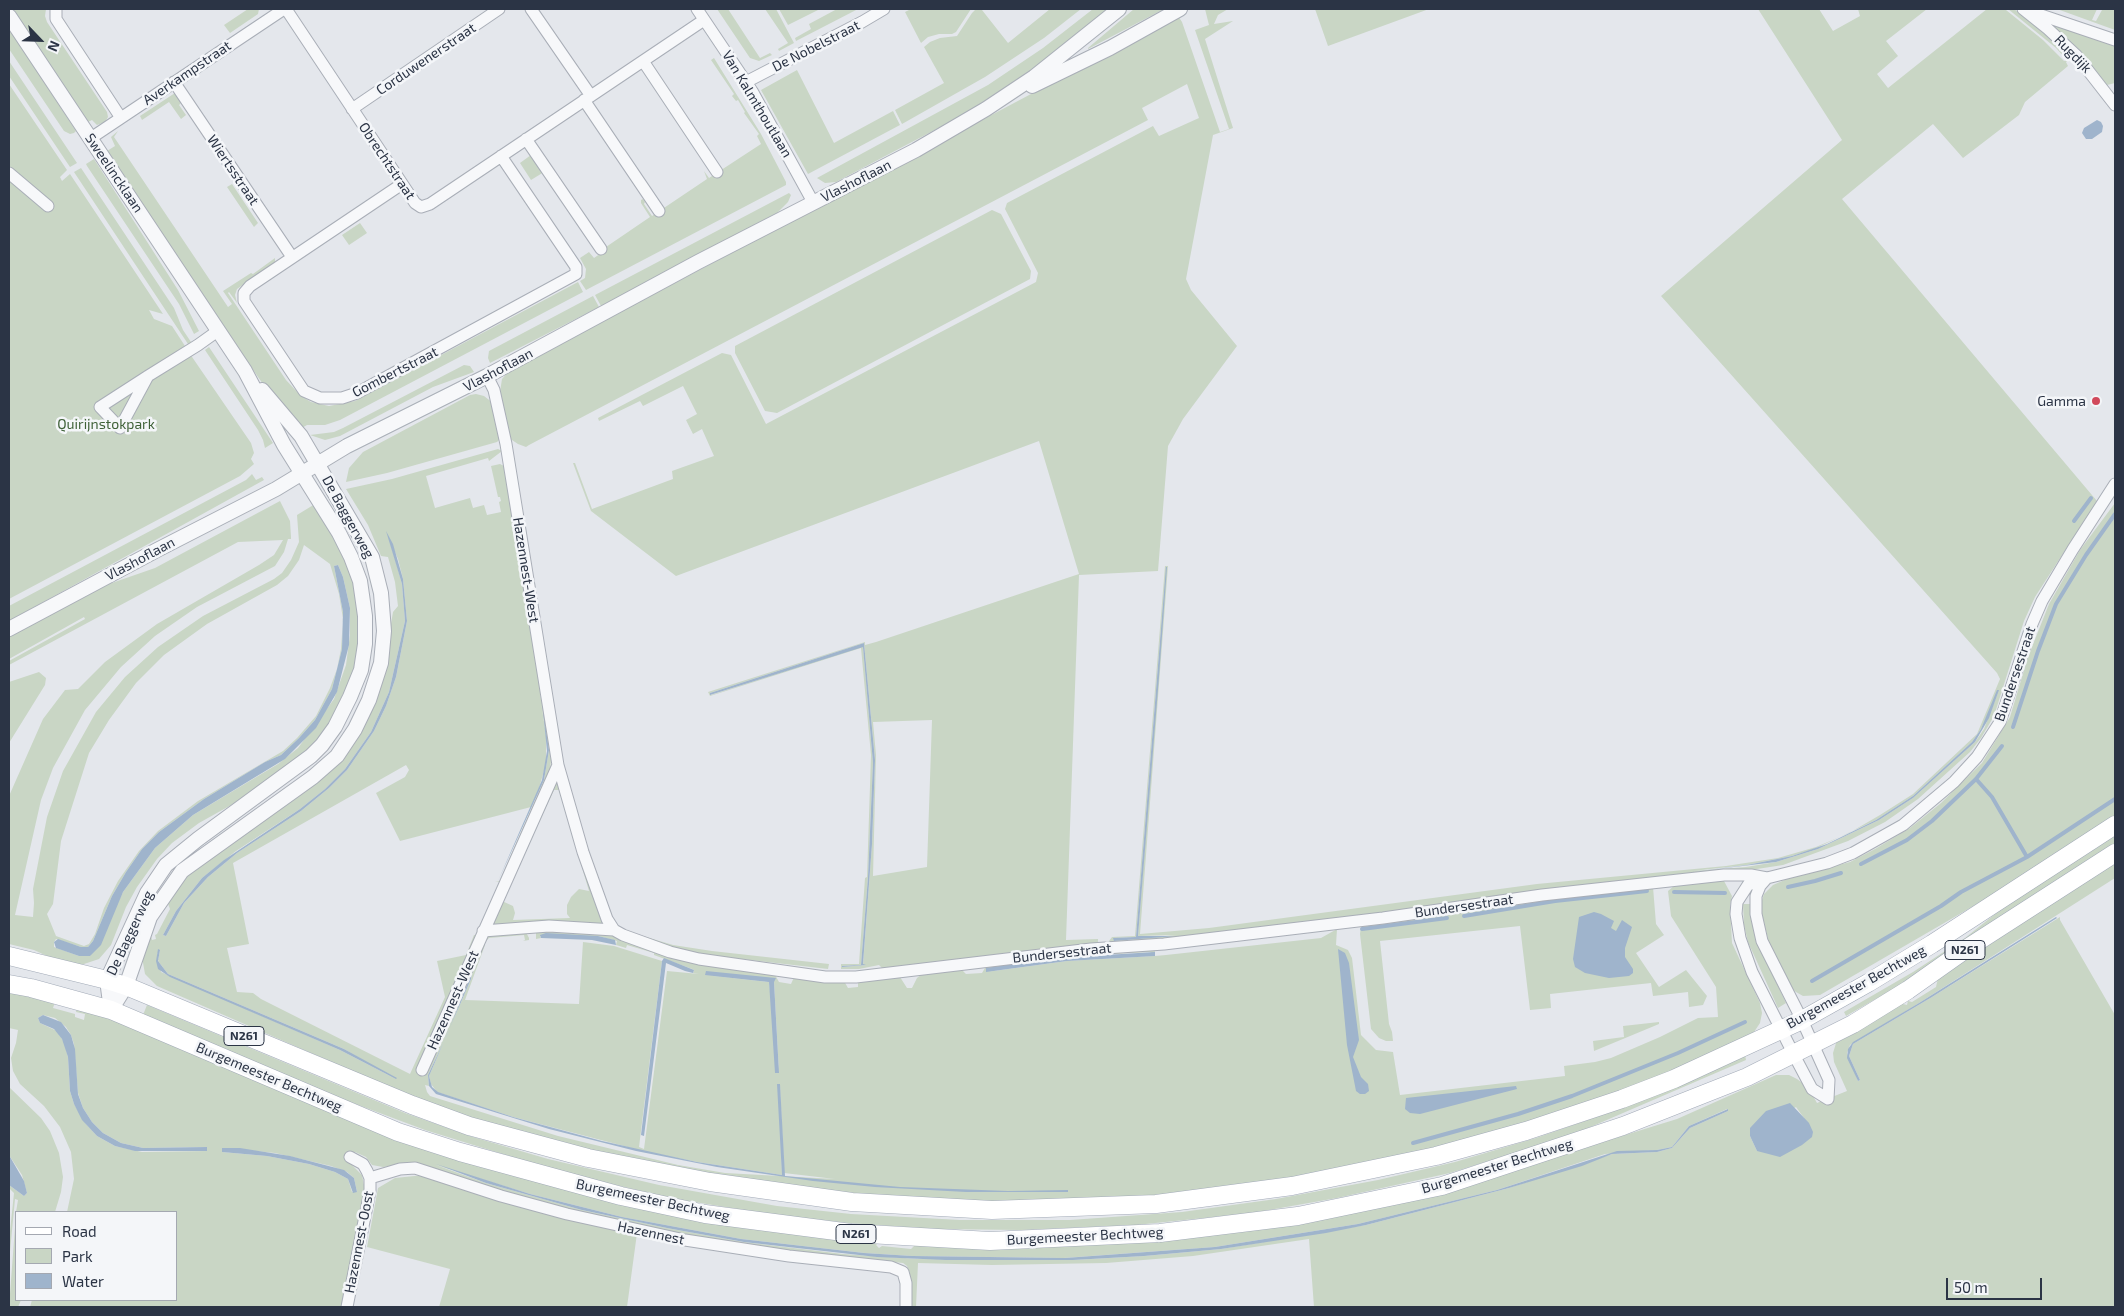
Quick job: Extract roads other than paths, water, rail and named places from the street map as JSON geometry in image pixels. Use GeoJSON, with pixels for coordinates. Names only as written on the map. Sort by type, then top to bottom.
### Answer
{"type":"FeatureCollection","features":[{"type":"Feature","properties":{"kind":"main road","name":"Burgemeester Bechtweg"},"geometry":{"type":"LineString","coordinates":[[9,956],[126,986],[412,1105],[469,1126],[588,1158],[710,1182],[852,1202],[992,1210],[1156,1204],[1292,1186],[1436,1156],[1526,1131],[1622,1099],[1674,1079],[1802,1020],[1932,944],[2115,825]]}},
{"type":"Feature","properties":{"kind":"main road","name":"Burgemeester Bechtweg"},"geometry":{"type":"LineString","coordinates":[[9,984],[31,988],[111,1010],[398,1132],[460,1152],[621,1196],[705,1214],[851,1233],[990,1241],[1160,1233],[1298,1216],[1442,1186],[1623,1126],[1747,1077],[1853,1024],[1908,990],[1966,949],[2115,853]]}},
{"type":"Feature","properties":{"kind":"street"},"geometry":{"type":"LineString","coordinates":[[56,9],[56,19],[122,118]]}},
{"type":"Feature","properties":{"kind":"street","name":"Averkampstraat"},"geometry":{"type":"LineString","coordinates":[[91,138],[285,9]]}},
{"type":"Feature","properties":{"kind":"street","name":"Obrechtstraat"},"geometry":{"type":"LineString","coordinates":[[285,9],[415,203],[421,207],[430,204],[704,20]]}},
{"type":"Feature","properties":{"kind":"street","name":"Corduwenerstraat"},"geometry":{"type":"LineString","coordinates":[[352,109],[499,9]]}},
{"type":"Feature","properties":{"kind":"street"},"geometry":{"type":"LineString","coordinates":[[531,9],[658,211]]}},
{"type":"Feature","properties":{"kind":"street","name":"Van Kalmthoutlaan"},"geometry":{"type":"LineString","coordinates":[[697,9],[746,82],[814,202]]}},
{"type":"Feature","properties":{"kind":"street","name":"De Nobelstraat"},"geometry":{"type":"LineString","coordinates":[[746,82],[884,9]]}},
{"type":"Feature","properties":{"kind":"street","name":"Vlashoflaan"},"geometry":{"type":"LineString","coordinates":[[9,629],[276,489],[347,446],[487,376],[698,262],[916,150],[986,109],[1034,77],[1119,9]]}},
{"type":"Feature","properties":{"kind":"street","name":"Vlashoflaan"},"geometry":{"type":"LineString","coordinates":[[986,109],[1110,48],[1180,9]]}},
{"type":"Feature","properties":{"kind":"street"},"geometry":{"type":"LineString","coordinates":[[2023,9],[2115,40]]}},
{"type":"Feature","properties":{"kind":"street","name":"Rugdijk"},"geometry":{"type":"LineString","coordinates":[[2023,9],[2048,28],[2111,90],[2115,105]]}},
{"type":"Feature","properties":{"kind":"street","name":"Sweelincklaan"},"geometry":{"type":"LineString","coordinates":[[9,16],[246,371],[284,445],[302,474]]}},
{"type":"Feature","properties":{"kind":"street"},"geometry":{"type":"LineString","coordinates":[[643,61],[717,172]]}},
{"type":"Feature","properties":{"kind":"street","name":"Wiertsstraat"},"geometry":{"type":"LineString","coordinates":[[174,82],[292,258]]}},
{"type":"Feature","properties":{"kind":"street"},"geometry":{"type":"LineString","coordinates":[[526,139],[601,249]]}},
{"type":"Feature","properties":{"kind":"street","name":"Gombertstraat"},"geometry":{"type":"LineString","coordinates":[[402,184],[250,286],[244,292],[244,301],[304,391],[320,398],[332,399],[357,393],[576,274],[576,267],[501,156]]}},
{"type":"Feature","properties":{"kind":"street"},"geometry":{"type":"LineString","coordinates":[[9,174],[48,206]]}},
{"type":"Feature","properties":{"kind":"street"},"geometry":{"type":"LineString","coordinates":[[148,376],[120,428],[100,407],[219,330]]}},
{"type":"Feature","properties":{"kind":"street","name":"Sweelincklaan"},"geometry":{"type":"LineString","coordinates":[[246,371],[301,436],[318,464]]}},
{"type":"Feature","properties":{"kind":"street","name":"Hazennest-West"},"geometry":{"type":"LineString","coordinates":[[487,376],[494,390],[506,444],[558,765],[600,904],[614,930]]}},
{"type":"Feature","properties":{"kind":"street","name":"De Baggerweg"},"geometry":{"type":"LineString","coordinates":[[111,1010],[126,986],[150,917],[182,871],[331,762],[355,729],[369,700],[381,663],[384,631],[381,593],[372,557],[318,464]]}},
{"type":"Feature","properties":{"kind":"street","name":"De Baggerweg"},"geometry":{"type":"LineString","coordinates":[[111,1010],[107,980],[147,893],[166,865],[322,745],[335,727],[361,670],[365,644],[365,616],[360,581],[339,533],[302,474]]}},
{"type":"Feature","properties":{"kind":"street","name":"Bundersestraat"},"geometry":{"type":"LineString","coordinates":[[614,930],[631,940],[699,959],[825,977],[856,976],[1383,918],[1542,895],[1724,876],[1750,875],[1767,878],[1827,863],[1884,837],[1926,807],[1954,782],[1977,757],[2000,722],[2032,624],[2042,601],[2115,484]]}},
{"type":"Feature","properties":{"kind":"street","name":"Hazennest-West"},"geometry":{"type":"LineString","coordinates":[[422,1070],[558,765]]}},
{"type":"Feature","properties":{"kind":"street"},"geometry":{"type":"LineString","coordinates":[[1767,878],[1760,886],[1756,896],[1756,914],[1762,941],[1802,1020],[1829,1080],[1828,1099],[1812,1089],[1780,1030],[1752,972],[1740,938],[1736,914],[1737,902],[1742,892],[1755,881],[1767,878]]}},
{"type":"Feature","properties":{"kind":"street"},"geometry":{"type":"LineString","coordinates":[[483,930],[549,926],[614,930]]}},
{"type":"Feature","properties":{"kind":"street","name":"Hazennest-Oost"},"geometry":{"type":"LineString","coordinates":[[347,1307],[370,1191],[370,1178],[363,1164],[350,1157]]}},
{"type":"Feature","properties":{"kind":"street","name":"Hazennest"},"geometry":{"type":"LineString","coordinates":[[370,1178],[400,1169],[415,1168],[557,1212],[685,1240],[789,1256],[891,1267],[903,1272],[906,1283],[906,1307]]}},
{"type":"Feature","properties":{"kind":"water"},"geometry":{"type":"Polygon","coordinates":[[[2097,120],[2103,126],[2102,132],[2092,139],[2086,139],[2082,133],[2084,128],[2097,120]]]}},
{"type":"Feature","properties":{"kind":"water"},"geometry":{"type":"Polygon","coordinates":[[[386,531],[393,544],[403,579],[407,621],[396,677],[386,706],[374,731],[347,770],[329,788],[301,811],[237,853],[208,877],[184,903],[166,936],[163,935],[176,911],[202,878],[224,860],[300,809],[325,789],[345,769],[371,732],[389,692],[405,621],[402,584],[386,531]]]}},
{"type":"Feature","properties":{"kind":"water"},"geometry":{"type":"Polygon","coordinates":[[[338,565],[343,577],[350,608],[349,645],[337,692],[316,728],[285,759],[193,815],[155,848],[123,892],[101,945],[90,956],[79,956],[56,948],[54,942],[58,939],[81,947],[88,947],[93,941],[112,896],[126,872],[142,849],[159,832],[204,799],[265,762],[281,755],[315,720],[332,689],[342,649],[343,612],[334,566],[338,565]]]}},
{"type":"Feature","properties":{"kind":"water"},"geometry":{"type":"Polygon","coordinates":[[[1166,567],[1138,936],[1176,936],[1114,941],[1113,938],[1136,937],[1166,567]]]}},
{"type":"Feature","properties":{"kind":"water"},"geometry":{"type":"Polygon","coordinates":[[[864,643],[875,760],[872,844],[863,964],[866,965],[842,967],[861,965],[868,877],[873,763],[863,647],[710,695],[710,693],[864,643]]]}},
{"type":"Feature","properties":{"kind":"water"},"geometry":{"type":"Polygon","coordinates":[[[1997,690],[1999,690],[1989,718],[1975,742],[1913,798],[1879,820],[1818,849],[1776,862],[1692,872],[1747,865],[1792,856],[1827,844],[1876,820],[1913,796],[1972,742],[1981,729],[1997,690]]]}},
{"type":"Feature","properties":{"kind":"water"},"geometry":{"type":"Polygon","coordinates":[[[542,701],[549,750],[544,780],[498,881],[542,780],[547,751],[542,701]]]}},
{"type":"Feature","properties":{"kind":"water"},"geometry":{"type":"Polygon","coordinates":[[[1594,912],[1614,921],[1611,928],[1616,931],[1622,920],[1632,927],[1625,948],[1625,957],[1633,969],[1633,973],[1629,976],[1609,978],[1585,973],[1575,967],[1573,959],[1579,917],[1594,912]]]}},
{"type":"Feature","properties":{"kind":"water"},"geometry":{"type":"Polygon","coordinates":[[[2056,917],[1932,997],[1853,1044],[1849,1056],[1860,1080],[1858,1081],[1847,1058],[1848,1049],[1853,1042],[2056,917]]]}},
{"type":"Feature","properties":{"kind":"water"},"geometry":{"type":"Polygon","coordinates":[[[546,933],[598,936],[615,940],[616,945],[592,940],[541,938],[540,935],[546,933]]]}},
{"type":"Feature","properties":{"kind":"water"},"geometry":{"type":"Polygon","coordinates":[[[158,949],[160,950],[158,961],[168,974],[344,1049],[397,1078],[340,1050],[170,977],[158,969],[156,961],[158,949]]]}},
{"type":"Feature","properties":{"kind":"water"},"geometry":{"type":"Polygon","coordinates":[[[1338,949],[1345,953],[1349,963],[1359,1040],[1353,1057],[1361,1077],[1368,1084],[1369,1091],[1365,1094],[1360,1094],[1356,1091],[1347,1045],[1338,949]]]}},
{"type":"Feature","properties":{"kind":"water"},"geometry":{"type":"Polygon","coordinates":[[[1155,952],[1155,956],[1067,961],[986,972],[986,968],[1055,958],[1155,952]]]}},
{"type":"Feature","properties":{"kind":"water"},"geometry":{"type":"Polygon","coordinates":[[[664,958],[694,970],[693,973],[685,971],[666,963],[644,1136],[641,1135],[662,961],[664,958]]]}},
{"type":"Feature","properties":{"kind":"water"},"geometry":{"type":"Polygon","coordinates":[[[706,971],[776,978],[774,982],[779,1073],[775,1073],[769,982],[705,975],[706,971]]]}},
{"type":"Feature","properties":{"kind":"water"},"geometry":{"type":"Polygon","coordinates":[[[472,972],[471,979],[450,1028],[472,972]]]}},
{"type":"Feature","properties":{"kind":"water"},"geometry":{"type":"Polygon","coordinates":[[[43,1015],[61,1022],[71,1035],[75,1049],[78,1094],[83,1108],[92,1122],[103,1133],[121,1143],[143,1148],[207,1147],[207,1151],[135,1151],[115,1146],[97,1136],[82,1120],[74,1104],[70,1091],[68,1057],[62,1039],[54,1029],[40,1023],[38,1018],[43,1015]]]}},
{"type":"Feature","properties":{"kind":"water"},"geometry":{"type":"Polygon","coordinates":[[[444,1041],[429,1076],[432,1087],[438,1092],[513,1117],[602,1141],[697,1162],[782,1175],[777,1084],[780,1084],[785,1176],[900,1187],[1008,1191],[1068,1190],[1068,1192],[966,1192],[875,1187],[813,1181],[717,1167],[636,1151],[549,1129],[436,1094],[429,1086],[428,1075],[444,1041]]]}},
{"type":"Feature","properties":{"kind":"water"},"geometry":{"type":"Polygon","coordinates":[[[1516,1086],[1517,1089],[1420,1114],[1410,1113],[1405,1109],[1406,1098],[1516,1086]]]}},
{"type":"Feature","properties":{"kind":"water"},"geometry":{"type":"Polygon","coordinates":[[[1790,1103],[1809,1123],[1813,1132],[1812,1137],[1780,1157],[1757,1151],[1750,1136],[1750,1128],[1766,1111],[1790,1103]]]}},
{"type":"Feature","properties":{"kind":"water"},"geometry":{"type":"Polygon","coordinates":[[[1728,1109],[1728,1111],[1690,1128],[1672,1148],[1657,1152],[1612,1154],[1582,1166],[1509,1188],[1366,1225],[1221,1249],[1073,1260],[946,1260],[877,1257],[744,1242],[582,1210],[486,1183],[436,1164],[530,1194],[622,1217],[741,1239],[864,1253],[912,1256],[1065,1258],[1215,1247],[1358,1224],[1497,1190],[1617,1151],[1657,1150],[1672,1147],[1689,1126],[1728,1109]]]}},
{"type":"Feature","properties":{"kind":"water"},"geometry":{"type":"Polygon","coordinates":[[[222,1148],[240,1148],[290,1156],[344,1170],[354,1178],[357,1192],[353,1193],[348,1179],[335,1172],[309,1164],[267,1156],[222,1152],[222,1148]]]}},
{"type":"Feature","properties":{"kind":"water"},"geometry":{"type":"Polygon","coordinates":[[[9,1155],[24,1181],[27,1193],[24,1196],[9,1185],[9,1155]]]}},
{"type":"Feature","properties":{"kind":"waterway"},"geometry":{"type":"LineString","coordinates":[[2074,521],[2091,498]]}},
{"type":"Feature","properties":{"kind":"waterway"},"geometry":{"type":"LineString","coordinates":[[2013,727],[2056,604],[2086,555],[2115,514]]}},
{"type":"Feature","properties":{"kind":"waterway"},"geometry":{"type":"LineString","coordinates":[[1861,864],[1907,840],[1932,821],[1976,779],[2002,746]]}},
{"type":"Feature","properties":{"kind":"waterway"},"geometry":{"type":"LineString","coordinates":[[1976,779],[1992,797],[2027,857]]}},
{"type":"Feature","properties":{"kind":"waterway"},"geometry":{"type":"LineString","coordinates":[[1812,981],[1941,906],[1961,892],[2027,857],[2115,799]]}},
{"type":"Feature","properties":{"kind":"waterway"},"geometry":{"type":"LineString","coordinates":[[1788,887],[1841,873]]}},
{"type":"Feature","properties":{"kind":"waterway"},"geometry":{"type":"LineString","coordinates":[[1464,916],[1555,901],[1647,891]]}},
{"type":"Feature","properties":{"kind":"waterway"},"geometry":{"type":"LineString","coordinates":[[1674,892],[1725,893]]}},
{"type":"Feature","properties":{"kind":"waterway"},"geometry":{"type":"LineString","coordinates":[[1362,929],[1447,918]]}},
{"type":"Feature","properties":{"kind":"waterway"},"geometry":{"type":"LineString","coordinates":[[1413,1143],[1518,1114],[1572,1096],[1678,1053],[1745,1022]]}},
{"type":"Feature","properties":{"kind":"place","name":"Gamma"},"geometry":{"type":"Point","coordinates":[2096,401]}},
{"type":"Feature","properties":{"kind":"park label","name":"Quirijnstokpark"},"geometry":{"type":"Point","coordinates":[106,424]}}]}
